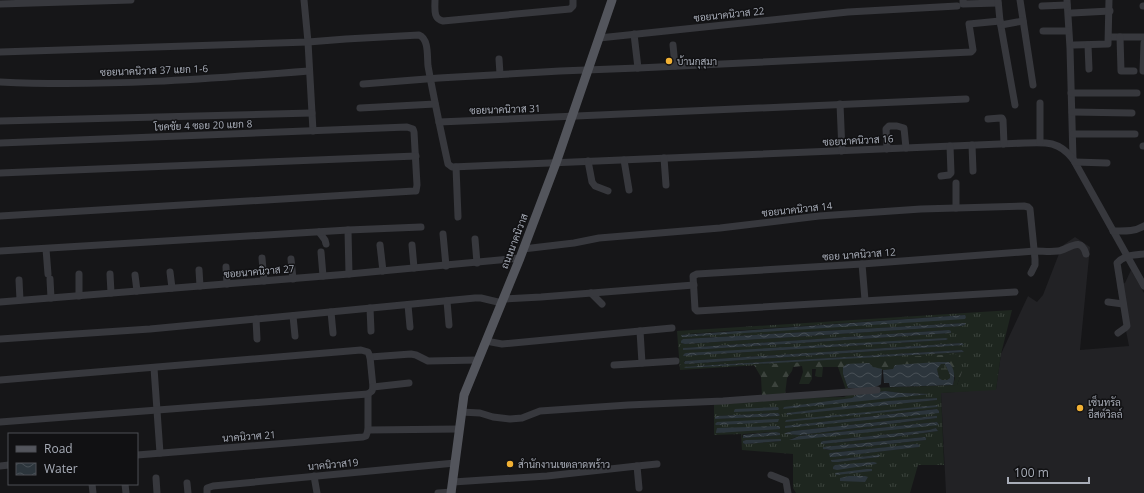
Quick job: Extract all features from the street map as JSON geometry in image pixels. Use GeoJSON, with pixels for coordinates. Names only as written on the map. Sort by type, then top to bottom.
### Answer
{"type":"FeatureCollection","features":[{"type":"Feature","properties":{"kind":"main road","name":"ถนนนาคนิวาส"},"geometry":{"type":"LineString","coordinates":[[451,492],[464,395],[520,258],[556,163],[612,0]]}},
{"type":"Feature","properties":{"kind":"street"},"geometry":{"type":"LineString","coordinates":[[0,4],[131,0]]}},
{"type":"Feature","properties":{"kind":"street"},"geometry":{"type":"LineString","coordinates":[[304,0],[308,42],[312,131]]}},
{"type":"Feature","properties":{"kind":"street"},"geometry":{"type":"LineString","coordinates":[[435,0],[436,18],[443,21],[570,9],[573,6],[573,0]]}},
{"type":"Feature","properties":{"kind":"street"},"geometry":{"type":"LineString","coordinates":[[1020,0],[1033,85]]}},
{"type":"Feature","properties":{"kind":"street"},"geometry":{"type":"LineString","coordinates":[[1074,45],[1108,44],[1110,12],[1109,0]]}},
{"type":"Feature","properties":{"kind":"street"},"geometry":{"type":"LineString","coordinates":[[998,2],[1000,23],[1015,105]]}},
{"type":"Feature","properties":{"kind":"street","name":"ซอยนาคนิวาส 22"},"geometry":{"type":"LineString","coordinates":[[599,38],[848,12],[961,3],[998,2]]}},
{"type":"Feature","properties":{"kind":"street"},"geometry":{"type":"LineString","coordinates":[[1042,6],[1067,2],[1074,161],[1107,163]]}},
{"type":"Feature","properties":{"kind":"street"},"geometry":{"type":"LineString","coordinates":[[1072,13],[1110,12]]}},
{"type":"Feature","properties":{"kind":"street"},"geometry":{"type":"LineString","coordinates":[[363,84],[500,74],[971,52],[973,50],[969,24],[1023,21]]}},
{"type":"Feature","properties":{"kind":"street"},"geometry":{"type":"LineString","coordinates":[[1043,31],[1068,31]]}},
{"type":"Feature","properties":{"kind":"street"},"geometry":{"type":"LineString","coordinates":[[634,34],[638,68]]}},
{"type":"Feature","properties":{"kind":"street"},"geometry":{"type":"LineString","coordinates":[[0,52],[308,42],[346,38],[419,35],[426,41],[435,104],[448,164],[454,167],[458,217]]}},
{"type":"Feature","properties":{"kind":"street"},"geometry":{"type":"LineString","coordinates":[[1109,37],[1144,37]]}},
{"type":"Feature","properties":{"kind":"street"},"geometry":{"type":"LineString","coordinates":[[1120,37],[1121,70],[1134,71]]}},
{"type":"Feature","properties":{"kind":"street"},"geometry":{"type":"LineString","coordinates":[[1144,44],[1144,71]]}},
{"type":"Feature","properties":{"kind":"street"},"geometry":{"type":"LineString","coordinates":[[673,45],[675,66]]}},
{"type":"Feature","properties":{"kind":"street"},"geometry":{"type":"LineString","coordinates":[[1088,45],[1089,69]]}},
{"type":"Feature","properties":{"kind":"street"},"geometry":{"type":"LineString","coordinates":[[499,59],[500,74]]}},
{"type":"Feature","properties":{"kind":"street","name":"ซอยนาคนิวาส 37 แยก 1-6"},"geometry":{"type":"LineString","coordinates":[[0,82],[47,84],[172,81],[309,71]]}},
{"type":"Feature","properties":{"kind":"street"},"geometry":{"type":"LineString","coordinates":[[1071,93],[1137,93]]}},
{"type":"Feature","properties":{"kind":"street","name":"ซอยนาคนิวาส 31"},"geometry":{"type":"LineString","coordinates":[[439,122],[966,99]]}},
{"type":"Feature","properties":{"kind":"street"},"geometry":{"type":"LineString","coordinates":[[1040,103],[1040,142]]}},
{"type":"Feature","properties":{"kind":"street"},"geometry":{"type":"LineString","coordinates":[[360,108],[435,104]]}},
{"type":"Feature","properties":{"kind":"street"},"geometry":{"type":"LineString","coordinates":[[840,104],[842,151]]}},
{"type":"Feature","properties":{"kind":"street"},"geometry":{"type":"LineString","coordinates":[[1072,112],[1132,113]]}},
{"type":"Feature","properties":{"kind":"street"},"geometry":{"type":"LineString","coordinates":[[0,121],[312,113]]}},
{"type":"Feature","properties":{"kind":"street"},"geometry":{"type":"LineString","coordinates":[[988,119],[1000,118],[1003,120],[1004,144]]}},
{"type":"Feature","properties":{"kind":"street","name":"โชคชัย 4 ซอย 20 แยก 8"},"geometry":{"type":"LineString","coordinates":[[0,143],[407,126],[413,129],[414,132],[416,156]]}},
{"type":"Feature","properties":{"kind":"street"},"geometry":{"type":"LineString","coordinates":[[887,149],[886,129],[889,126],[904,128],[906,148]]}},
{"type":"Feature","properties":{"kind":"street"},"geometry":{"type":"LineString","coordinates":[[1073,134],[1135,134]]}},
{"type":"Feature","properties":{"kind":"street","name":"ซอยนาคนิวาส 16"},"geometry":{"type":"LineString","coordinates":[[454,167],[1040,142],[1052,144],[1061,147],[1068,152],[1074,161],[1144,286]]}},
{"type":"Feature","properties":{"kind":"street"},"geometry":{"type":"LineString","coordinates":[[972,145],[973,171]]}},
{"type":"Feature","properties":{"kind":"street"},"geometry":{"type":"LineString","coordinates":[[941,176],[949,175],[951,173],[950,146]]}},
{"type":"Feature","properties":{"kind":"street"},"geometry":{"type":"LineString","coordinates":[[0,174],[416,156],[417,185],[416,191],[414,192],[0,216]]}},
{"type":"Feature","properties":{"kind":"street"},"geometry":{"type":"LineString","coordinates":[[664,158],[666,185]]}},
{"type":"Feature","properties":{"kind":"street"},"geometry":{"type":"LineString","coordinates":[[624,160],[629,190]]}},
{"type":"Feature","properties":{"kind":"street"},"geometry":{"type":"LineString","coordinates":[[588,161],[592,182],[595,186],[608,191]]}},
{"type":"Feature","properties":{"kind":"street"},"geometry":{"type":"LineString","coordinates":[[956,183],[956,208]]}},
{"type":"Feature","properties":{"kind":"street","name":"ซอยนาคนิวาส 14"},"geometry":{"type":"LineString","coordinates":[[523,249],[574,243],[599,238],[720,228],[819,216],[921,209],[1028,207],[1030,208],[1035,251]]}},
{"type":"Feature","properties":{"kind":"street"},"geometry":{"type":"LineString","coordinates":[[1113,230],[1132,231],[1144,226]]}},
{"type":"Feature","properties":{"kind":"street"},"geometry":{"type":"LineString","coordinates":[[0,251],[421,227]]}},
{"type":"Feature","properties":{"kind":"street"},"geometry":{"type":"LineString","coordinates":[[348,230],[349,274]]}},
{"type":"Feature","properties":{"kind":"street"},"geometry":{"type":"LineString","coordinates":[[319,232],[326,244]]}},
{"type":"Feature","properties":{"kind":"street"},"geometry":{"type":"LineString","coordinates":[[443,234],[446,266]]}},
{"type":"Feature","properties":{"kind":"street"},"geometry":{"type":"LineString","coordinates":[[475,239],[477,263]]}},
{"type":"Feature","properties":{"kind":"street"},"geometry":{"type":"LineString","coordinates":[[380,245],[382,271]]}},
{"type":"Feature","properties":{"kind":"street"},"geometry":{"type":"LineString","coordinates":[[412,245],[414,268]]}},
{"type":"Feature","properties":{"kind":"street","name":"ซอย นาคนิวาส 12"},"geometry":{"type":"LineString","coordinates":[[694,285],[693,276],[697,274],[862,264],[1035,251],[1059,251],[1070,245],[1079,245],[1085,250],[1086,254]]}},
{"type":"Feature","properties":{"kind":"street"},"geometry":{"type":"LineString","coordinates":[[46,249],[51,298]]}},
{"type":"Feature","properties":{"kind":"street"},"geometry":{"type":"LineString","coordinates":[[1031,273],[1035,265],[1035,251]]}},
{"type":"Feature","properties":{"kind":"street"},"geometry":{"type":"LineString","coordinates":[[321,252],[323,276]]}},
{"type":"Feature","properties":{"kind":"street"},"geometry":{"type":"LineString","coordinates":[[1118,333],[1126,326],[1118,263],[1121,259],[1127,256],[1144,254]]}},
{"type":"Feature","properties":{"kind":"street"},"geometry":{"type":"LineString","coordinates":[[262,258],[264,281]]}},
{"type":"Feature","properties":{"kind":"street","name":"ซอยนาคนิวาส 27"},"geometry":{"type":"LineString","coordinates":[[0,302],[446,266],[520,258]]}},
{"type":"Feature","properties":{"kind":"street"},"geometry":{"type":"LineString","coordinates":[[291,259],[293,278]]}},
{"type":"Feature","properties":{"kind":"street"},"geometry":{"type":"LineString","coordinates":[[862,264],[865,300]]}},
{"type":"Feature","properties":{"kind":"street"},"geometry":{"type":"LineString","coordinates":[[226,267],[227,284]]}},
{"type":"Feature","properties":{"kind":"street"},"geometry":{"type":"LineString","coordinates":[[199,270],[200,286]]}},
{"type":"Feature","properties":{"kind":"street"},"geometry":{"type":"LineString","coordinates":[[170,272],[172,288]]}},
{"type":"Feature","properties":{"kind":"street"},"geometry":{"type":"LineString","coordinates":[[79,274],[79,296]]}},
{"type":"Feature","properties":{"kind":"street"},"geometry":{"type":"LineString","coordinates":[[110,274],[111,293]]}},
{"type":"Feature","properties":{"kind":"street"},"geometry":{"type":"LineString","coordinates":[[135,275],[137,291]]}},
{"type":"Feature","properties":{"kind":"street"},"geometry":{"type":"LineString","coordinates":[[19,280],[20,300]]}},
{"type":"Feature","properties":{"kind":"street"},"geometry":{"type":"LineString","coordinates":[[0,339],[150,329],[481,298],[502,301],[694,285],[695,309],[697,311],[1014,292]]}},
{"type":"Feature","properties":{"kind":"street"},"geometry":{"type":"LineString","coordinates":[[591,293],[602,304]]}},
{"type":"Feature","properties":{"kind":"street"},"geometry":{"type":"LineString","coordinates":[[447,301],[449,325]]}},
{"type":"Feature","properties":{"kind":"street"},"geometry":{"type":"LineString","coordinates":[[1108,302],[1123,304]]}},
{"type":"Feature","properties":{"kind":"street"},"geometry":{"type":"LineString","coordinates":[[408,305],[410,327]]}},
{"type":"Feature","properties":{"kind":"street"},"geometry":{"type":"LineString","coordinates":[[370,308],[371,330]]}},
{"type":"Feature","properties":{"kind":"street"},"geometry":{"type":"LineString","coordinates":[[331,312],[333,333]]}},
{"type":"Feature","properties":{"kind":"street"},"geometry":{"type":"LineString","coordinates":[[293,316],[295,336]]}},
{"type":"Feature","properties":{"kind":"street"},"geometry":{"type":"LineString","coordinates":[[256,319],[257,339]]}},
{"type":"Feature","properties":{"kind":"street"},"geometry":{"type":"LineString","coordinates":[[486,340],[502,344],[672,328]]}},
{"type":"Feature","properties":{"kind":"street"},"geometry":{"type":"LineString","coordinates":[[640,331],[642,363]]}},
{"type":"Feature","properties":{"kind":"street"},"geometry":{"type":"LineString","coordinates":[[0,380],[361,350],[368,352],[370,357],[373,387],[372,391],[368,394],[0,422]]}},
{"type":"Feature","properties":{"kind":"street"},"geometry":{"type":"LineString","coordinates":[[370,357],[411,354],[428,361],[478,360]]}},
{"type":"Feature","properties":{"kind":"street"},"geometry":{"type":"LineString","coordinates":[[614,365],[676,362]]}},
{"type":"Feature","properties":{"kind":"street"},"geometry":{"type":"LineString","coordinates":[[154,368],[160,453]]}},
{"type":"Feature","properties":{"kind":"street"},"geometry":{"type":"LineString","coordinates":[[373,387],[409,383]]}},
{"type":"Feature","properties":{"kind":"street"},"geometry":{"type":"LineString","coordinates":[[461,412],[480,413],[493,417],[522,418],[540,411],[723,401],[877,390]]}},
{"type":"Feature","properties":{"kind":"street"},"geometry":{"type":"LineString","coordinates":[[368,394],[368,430],[459,429]]}},
{"type":"Feature","properties":{"kind":"street","name":"นาคนิวาศ 21"},"geometry":{"type":"LineString","coordinates":[[138,455],[363,437],[366,436],[368,430]]}},
{"type":"Feature","properties":{"kind":"street","name":"นาคนิวาส19"},"geometry":{"type":"LineString","coordinates":[[207,493],[207,488],[212,486],[455,463]]}},
{"type":"Feature","properties":{"kind":"street"},"geometry":{"type":"LineString","coordinates":[[453,482],[547,476],[657,464]]}},
{"type":"Feature","properties":{"kind":"street"},"geometry":{"type":"LineString","coordinates":[[637,466],[639,488]]}},
{"type":"Feature","properties":{"kind":"street"},"geometry":{"type":"LineString","coordinates":[[771,475],[786,480],[788,493]]}},
{"type":"Feature","properties":{"kind":"street"},"geometry":{"type":"LineString","coordinates":[[314,476],[317,493]]}},
{"type":"Feature","properties":{"kind":"street"},"geometry":{"type":"LineString","coordinates":[[156,478],[157,493]]}},
{"type":"Feature","properties":{"kind":"street"},"geometry":{"type":"LineString","coordinates":[[187,483],[188,493]]}},
{"type":"Feature","properties":{"kind":"street"},"geometry":{"type":"LineString","coordinates":[[438,493],[451,492]]}},
{"type":"Feature","properties":{"kind":"shaded area"},"geometry":{"type":"Polygon","coordinates":[[[1075,237],[1090,247],[1080,350],[1129,346],[1117,285],[1125,283],[1131,270],[1144,293],[1144,493],[946,493],[941,393],[996,389],[1001,354],[1028,296],[1037,302],[1043,295],[1062,246],[1075,237]]]}},
{"type":"Feature","properties":{"kind":"green space"},"geometry":{"type":"Polygon","coordinates":[[[1012,310],[1001,354],[996,390],[941,393],[944,465],[918,465],[910,493],[796,493],[793,488],[793,454],[742,450],[741,434],[714,435],[714,403],[787,398],[844,397],[856,391],[871,388],[957,385],[962,372],[775,364],[680,370],[677,331],[1012,310]],[[964,315],[681,335],[966,317],[964,315]],[[965,323],[683,339],[681,343],[685,344],[961,326],[965,325],[965,323]],[[949,330],[683,348],[683,350],[950,333],[949,330]],[[948,339],[683,356],[946,340],[948,339]],[[962,343],[684,361],[685,364],[963,345],[962,343]],[[962,350],[685,367],[964,352],[962,350]],[[885,391],[857,395],[853,398],[927,394],[885,391]],[[937,398],[786,414],[937,400],[937,398]],[[936,409],[785,426],[939,411],[936,409]],[[778,413],[717,416],[715,419],[780,415],[778,413]],[[937,416],[793,431],[785,433],[800,435],[937,418],[937,416]],[[938,423],[800,436],[790,439],[938,423]],[[936,428],[821,442],[821,444],[938,431],[936,428]],[[776,432],[743,434],[742,436],[743,438],[780,435],[780,433],[776,432]],[[926,438],[823,447],[826,450],[926,440],[926,438]],[[781,439],[746,440],[743,441],[745,444],[781,441],[781,439]],[[919,444],[830,453],[830,457],[919,447],[919,444]],[[880,455],[831,460],[832,462],[838,462],[879,457],[880,455]]]}},
{"type":"Feature","properties":{"kind":"green space"},"geometry":{"type":"Polygon","coordinates":[[[960,354],[962,372],[957,385],[953,385],[955,378],[952,366],[883,370],[873,367],[869,363],[847,364],[843,367],[843,374],[848,388],[848,390],[846,390],[838,367],[823,367],[822,377],[815,376],[816,369],[812,369],[812,379],[809,384],[799,384],[803,372],[802,366],[793,367],[787,378],[785,395],[762,396],[761,377],[754,365],[960,354]]]}},
{"type":"Feature","properties":{"kind":"green space"},"geometry":{"type":"Polygon","coordinates":[[[941,364],[945,364],[950,375],[950,378],[947,380],[941,380],[939,378],[937,369],[941,364]]]}},
{"type":"Feature","properties":{"kind":"water"},"geometry":{"type":"Polygon","coordinates":[[[965,315],[965,319],[682,337],[681,335],[965,315]]]}},
{"type":"Feature","properties":{"kind":"water"},"geometry":{"type":"Polygon","coordinates":[[[966,323],[965,325],[961,326],[685,344],[681,343],[683,339],[966,323]]]}},
{"type":"Feature","properties":{"kind":"water"},"geometry":{"type":"Polygon","coordinates":[[[949,330],[951,333],[683,350],[683,348],[949,330]]]}},
{"type":"Feature","properties":{"kind":"water"},"geometry":{"type":"Polygon","coordinates":[[[948,339],[683,356],[686,353],[948,339]]]}},
{"type":"Feature","properties":{"kind":"water"},"geometry":{"type":"Polygon","coordinates":[[[962,343],[964,345],[684,363],[685,361],[962,343]]]}},
{"type":"Feature","properties":{"kind":"water"},"geometry":{"type":"Polygon","coordinates":[[[962,350],[964,352],[684,367],[713,365],[962,350]]]}},
{"type":"Feature","properties":{"kind":"water"},"geometry":{"type":"Polygon","coordinates":[[[949,362],[954,373],[953,385],[890,387],[889,383],[884,383],[883,370],[893,369],[895,365],[949,362]],[[941,364],[937,369],[939,378],[942,380],[947,380],[950,378],[945,364],[941,364]]]}},
{"type":"Feature","properties":{"kind":"water"},"geometry":{"type":"Polygon","coordinates":[[[869,363],[873,367],[882,369],[881,384],[870,388],[848,388],[843,374],[843,367],[847,364],[869,363]]]}},
{"type":"Feature","properties":{"kind":"water"},"geometry":{"type":"Polygon","coordinates":[[[885,391],[931,394],[783,409],[784,407],[852,398],[857,395],[885,391]]]}},
{"type":"Feature","properties":{"kind":"water"},"geometry":{"type":"Polygon","coordinates":[[[937,398],[937,400],[786,415],[787,413],[889,401],[937,398]]]}},
{"type":"Feature","properties":{"kind":"water"},"geometry":{"type":"Polygon","coordinates":[[[938,405],[937,407],[785,422],[786,420],[938,405]]]}},
{"type":"Feature","properties":{"kind":"water"},"geometry":{"type":"Polygon","coordinates":[[[778,407],[778,410],[734,412],[735,409],[778,407]]]}},
{"type":"Feature","properties":{"kind":"water"},"geometry":{"type":"Polygon","coordinates":[[[937,409],[939,413],[785,428],[785,426],[937,409]]]}},
{"type":"Feature","properties":{"kind":"water"},"geometry":{"type":"Polygon","coordinates":[[[778,413],[780,415],[779,416],[715,419],[717,416],[778,413]]]}},
{"type":"Feature","properties":{"kind":"water"},"geometry":{"type":"Polygon","coordinates":[[[937,416],[937,418],[800,435],[785,434],[793,431],[937,416]]]}},
{"type":"Feature","properties":{"kind":"water"},"geometry":{"type":"Polygon","coordinates":[[[779,419],[778,422],[715,424],[717,422],[779,419]]]}},
{"type":"Feature","properties":{"kind":"water"},"geometry":{"type":"Polygon","coordinates":[[[937,422],[939,425],[789,440],[800,436],[937,422]]]}},
{"type":"Feature","properties":{"kind":"water"},"geometry":{"type":"Polygon","coordinates":[[[778,426],[780,429],[716,433],[717,428],[778,426]]]}},
{"type":"Feature","properties":{"kind":"water"},"geometry":{"type":"Polygon","coordinates":[[[936,428],[938,431],[821,444],[823,441],[936,428]]]}},
{"type":"Feature","properties":{"kind":"water"},"geometry":{"type":"Polygon","coordinates":[[[776,432],[780,433],[780,435],[743,438],[743,435],[776,432]]]}},
{"type":"Feature","properties":{"kind":"water"},"geometry":{"type":"Polygon","coordinates":[[[925,437],[926,440],[831,450],[823,449],[823,447],[925,437]]]}},
{"type":"Feature","properties":{"kind":"water"},"geometry":{"type":"Polygon","coordinates":[[[781,439],[781,441],[743,443],[743,441],[746,440],[781,439]]]}},
{"type":"Feature","properties":{"kind":"water"},"geometry":{"type":"Polygon","coordinates":[[[917,444],[920,445],[919,447],[833,457],[830,457],[829,454],[830,453],[917,444]]]}},
{"type":"Feature","properties":{"kind":"water"},"geometry":{"type":"Polygon","coordinates":[[[880,455],[879,457],[838,462],[831,461],[831,460],[880,455]]]}},
{"type":"Feature","properties":{"kind":"water"},"geometry":{"type":"Polygon","coordinates":[[[877,463],[837,470],[833,469],[835,465],[877,463]]]}},
{"type":"Feature","properties":{"kind":"water"},"geometry":{"type":"Polygon","coordinates":[[[872,469],[872,471],[836,475],[835,473],[872,469]]]}},
{"type":"Feature","properties":{"kind":"water"},"geometry":{"type":"Polygon","coordinates":[[[849,476],[868,477],[865,482],[840,481],[840,478],[849,476]]]}},
{"type":"Feature","properties":{"kind":"place","name":"บ้านกุสุมา"},"geometry":{"type":"Point","coordinates":[669,61]}},
{"type":"Feature","properties":{"kind":"place","name":"เซ็นทรัล อีสต์วิลล์"},"geometry":{"type":"Point","coordinates":[1080,408]}},
{"type":"Feature","properties":{"kind":"place","name":"สำนักงานเขตลาดพร้าว"},"geometry":{"type":"Point","coordinates":[510,464]}}]}
